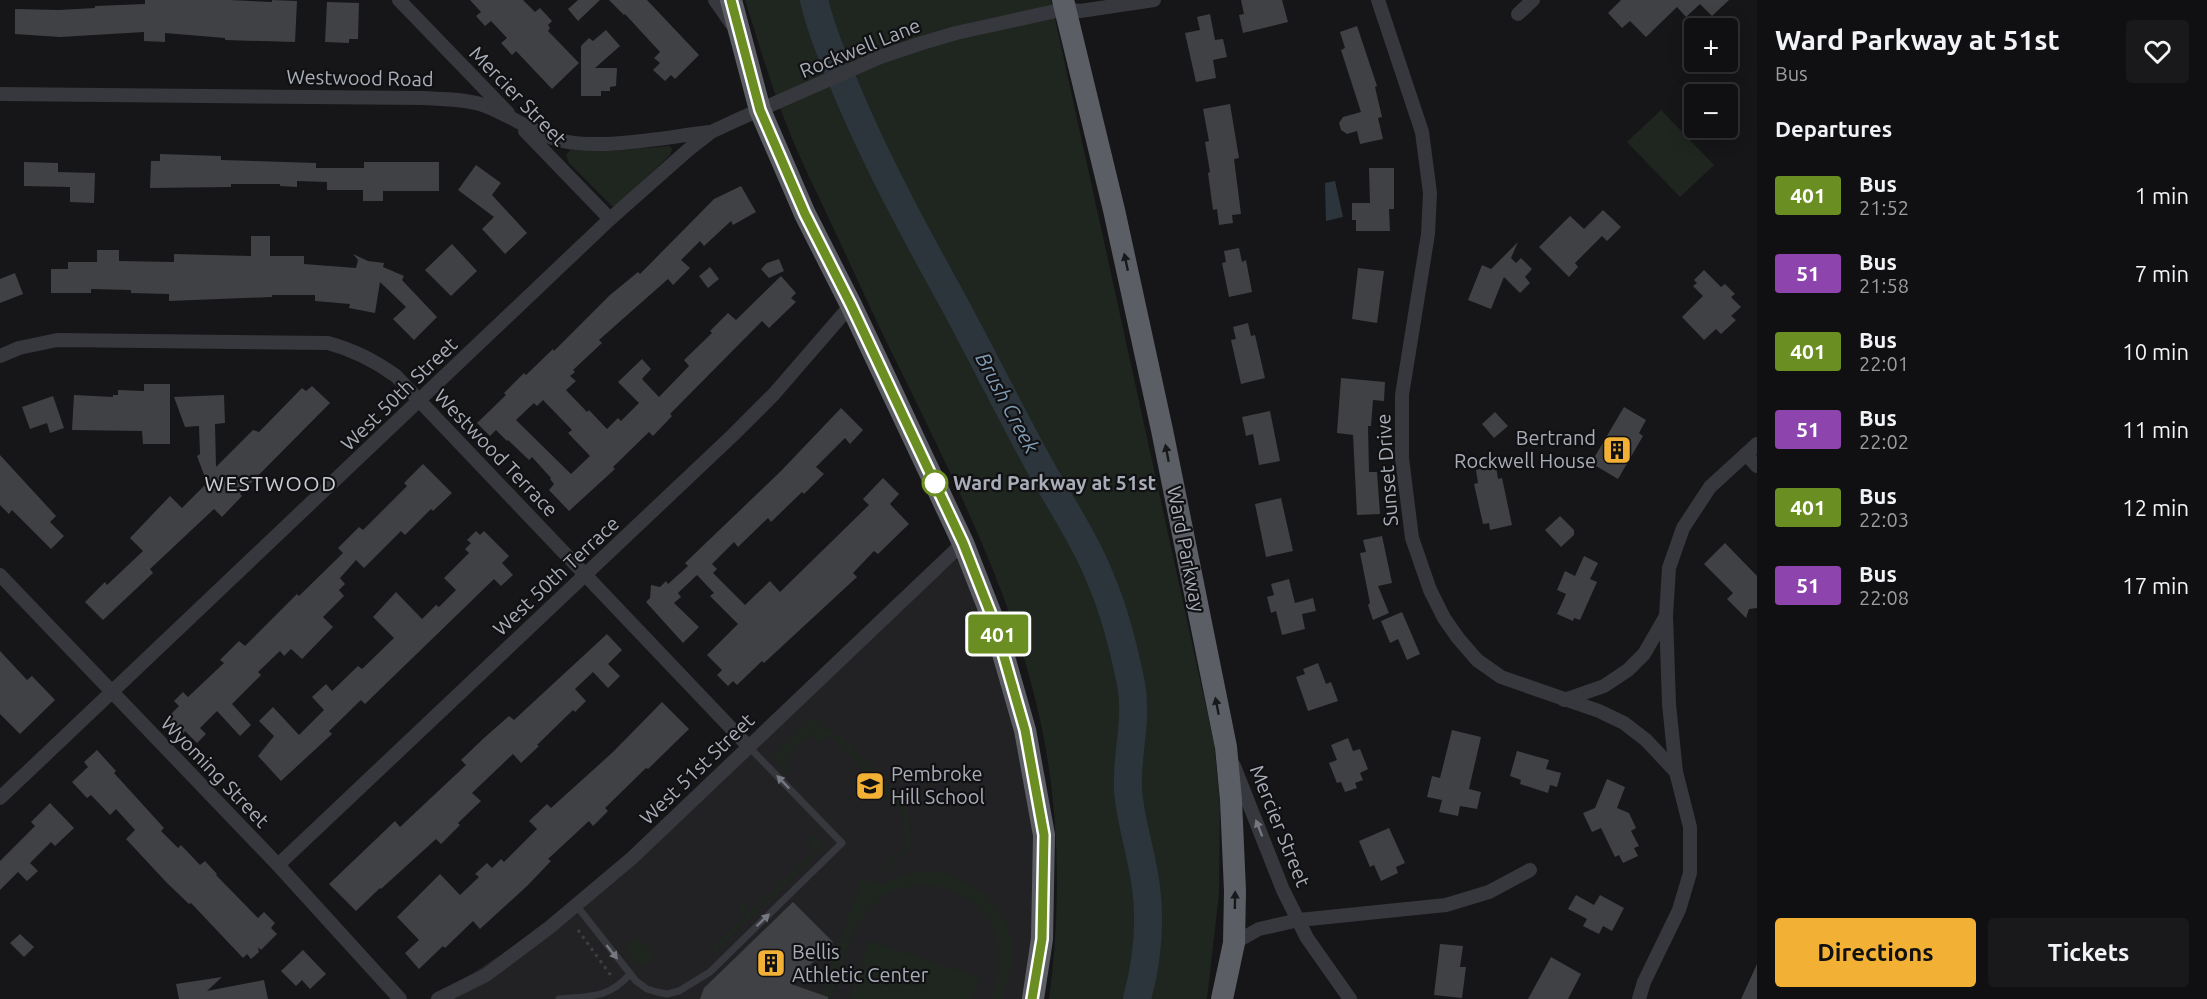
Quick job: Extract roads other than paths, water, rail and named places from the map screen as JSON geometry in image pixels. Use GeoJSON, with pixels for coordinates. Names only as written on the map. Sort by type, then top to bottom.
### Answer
{"type":"FeatureCollection","features":[{"type":"Feature","properties":{"kind":"highway"},"geometry":{"type":"LineString","coordinates":[[730,0],[760,110],[805,214],[851,305],[963,543],[994,622],[1025,730],[1044,835],[1042,939],[1032,999]]}},
{"type":"Feature","properties":{"kind":"highway","name":"Ward Parkway"},"geometry":{"type":"LineString","coordinates":[[1064,4],[1114,210],[1162,430],[1226,747],[1232,800],[1235,891],[1234,943],[1222,999]]}},
{"type":"Feature","properties":{"kind":"street","name":"Mercier Street"},"geometry":{"type":"LineString","coordinates":[[399,0],[610,219]]}},
{"type":"Feature","properties":{"kind":"street"},"geometry":{"type":"LineString","coordinates":[[715,0],[734,28],[739,30]]}},
{"type":"Feature","properties":{"kind":"street","name":"Rockwell Lane"},"geometry":{"type":"LineString","coordinates":[[760,110],[880,57],[956,33],[1064,4],[1080,11],[1154,0]]}},
{"type":"Feature","properties":{"kind":"street","name":"Sunset Drive"},"geometry":{"type":"LineString","coordinates":[[1378,0],[1422,132],[1430,193],[1428,234],[1402,395],[1402,458],[1412,538],[1430,590],[1444,618],[1478,660],[1501,677],[1599,711],[1624,723],[1646,740],[1676,772]]}},
{"type":"Feature","properties":{"kind":"street"},"geometry":{"type":"LineString","coordinates":[[1518,14],[1533,0]]}},
{"type":"Feature","properties":{"kind":"street","name":"Westwood Road"},"geometry":{"type":"LineString","coordinates":[[0,94],[424,98],[483,105],[539,134],[565,141],[621,143],[711,132]]}},
{"type":"Feature","properties":{"kind":"street","name":"West 50th Street"},"geometry":{"type":"LineString","coordinates":[[0,798],[420,402],[610,219],[672,163],[711,132],[760,110]]}},
{"type":"Feature","properties":{"kind":"street","name":"West 50th Terrace"},"geometry":{"type":"LineString","coordinates":[[278,865],[774,394],[851,305]]}},
{"type":"Feature","properties":{"kind":"street","name":"Westwood Terrace"},"geometry":{"type":"LineString","coordinates":[[0,356],[19,348],[57,340],[327,343],[351,349],[377,362],[396,376],[749,747]]}},
{"type":"Feature","properties":{"kind":"street","name":"Sunset Drive"},"geometry":{"type":"LineString","coordinates":[[1639,999],[1644,982],[1679,910],[1690,873],[1690,827],[1676,772],[1669,704],[1666,616],[1669,568],[1683,528],[1710,487],[1757,444]]}},
{"type":"Feature","properties":{"kind":"street"},"geometry":{"type":"LineString","coordinates":[[1746,454],[1757,466]]}},
{"type":"Feature","properties":{"kind":"street","name":"West 51st Street"},"geometry":{"type":"LineString","coordinates":[[438,999],[486,975],[632,858],[963,543]]}},
{"type":"Feature","properties":{"kind":"street","name":"Wyoming Street"},"geometry":{"type":"LineString","coordinates":[[0,575],[278,865],[400,999]]}},
{"type":"Feature","properties":{"kind":"street"},"geometry":{"type":"LineString","coordinates":[[1564,700],[1604,686],[1628,670],[1644,654],[1666,616]]}},
{"type":"Feature","properties":{"kind":"street","name":"Mercier Street"},"geometry":{"type":"LineString","coordinates":[[1226,747],[1283,890],[1307,938],[1350,999]]}},
{"type":"Feature","properties":{"kind":"street"},"geometry":{"type":"LineString","coordinates":[[1234,943],[1259,929],[1299,920],[1446,906],[1489,892],[1530,870]]}},
{"type":"Feature","properties":{"kind":"lane"},"geometry":{"type":"LineString","coordinates":[[576,905],[630,974],[647,989],[667,994],[680,991],[710,972],[842,843],[749,747]]}},
{"type":"Feature","properties":{"kind":"lane"},"geometry":{"type":"LineString","coordinates":[[559,999],[601,995],[620,985],[630,974]]}},
{"type":"Feature","properties":{"kind":"waterway","name":"Brush Creek"},"geometry":{"type":"LineString","coordinates":[[814,0],[834,61],[884,171],[1045,476],[1095,565],[1115,618],[1133,697],[1128,791],[1144,875],[1148,915],[1147,943],[1137,999]]}},
{"type":"Feature","properties":{"kind":"place","name":"Bertrand Rockwell House"},"geometry":{"type":"Point","coordinates":[1617,450]}},
{"type":"Feature","properties":{"kind":"place","name":"Ward Parkway at 51st"},"geometry":{"type":"Point","coordinates":[935,483]}},
{"type":"Feature","properties":{"kind":"place","name":"Pembroke Hill School"},"geometry":{"type":"Point","coordinates":[870,786]}},
{"type":"Feature","properties":{"kind":"place","name":"Bellis Athletic Center"},"geometry":{"type":"Point","coordinates":[771,963]}},
{"type":"Feature","properties":{"kind":"district","name":"WESTWOOD"},"geometry":{"type":"Point","coordinates":[271,484]}}]}
